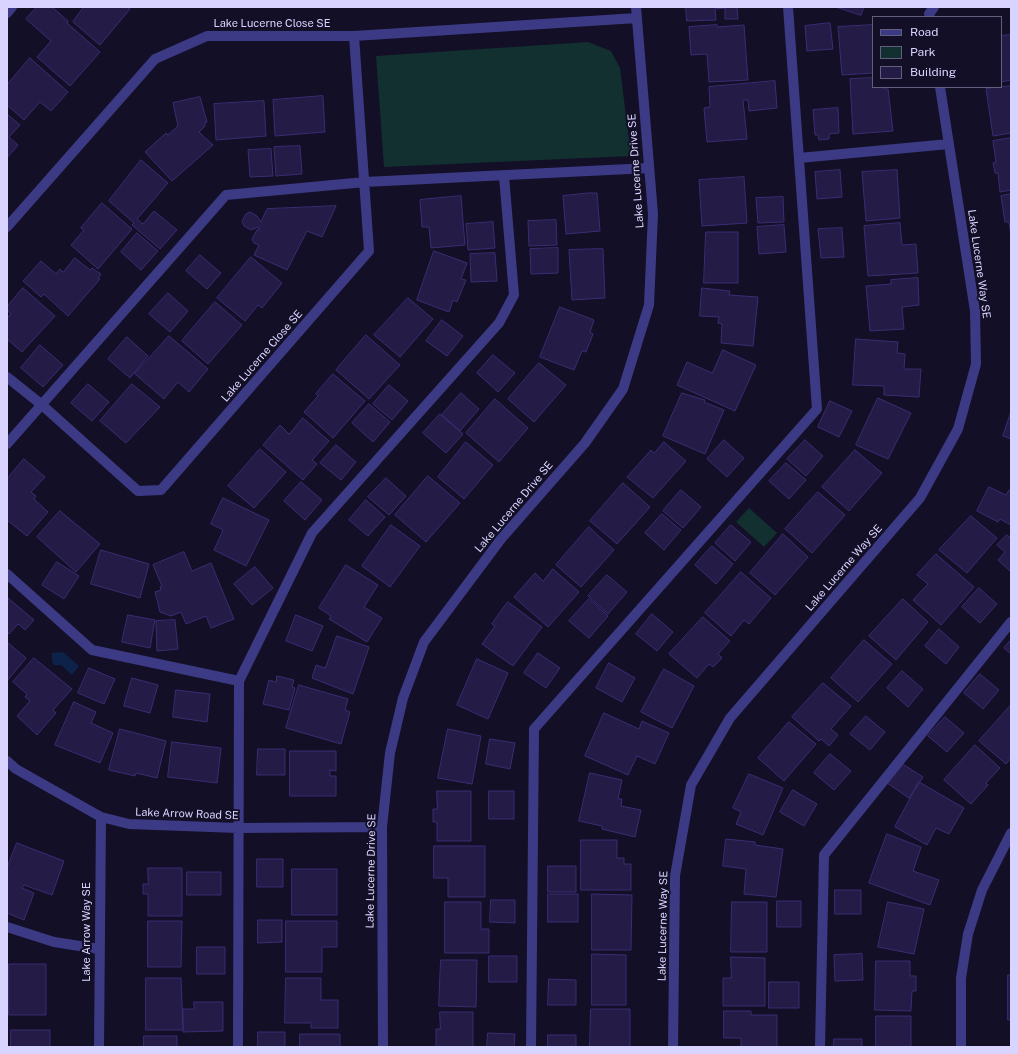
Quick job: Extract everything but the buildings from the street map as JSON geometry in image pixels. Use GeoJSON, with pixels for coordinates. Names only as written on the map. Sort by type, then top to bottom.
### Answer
{"type":"FeatureCollection","features":[{"type":"Feature","properties":{"kind":"street"},"geometry":{"type":"LineString","coordinates":[[7,13],[12,7]]}},
{"type":"Feature","properties":{"kind":"street","name":"Lake Lucerne Drive SE"},"geometry":{"type":"LineString","coordinates":[[383,1047],[382,827],[390,753],[403,698],[424,642],[501,539],[585,443],[623,389],[649,305],[653,214],[636,7]]}},
{"type":"Feature","properties":{"kind":"street"},"geometry":{"type":"LineString","coordinates":[[531,1047],[534,729],[817,409],[788,7]]}},
{"type":"Feature","properties":{"kind":"street"},"geometry":{"type":"LineString","coordinates":[[930,16],[929,14],[934,7]]}},
{"type":"Feature","properties":{"kind":"street","name":"Lake Lucerne Close SE"},"geometry":{"type":"LineString","coordinates":[[7,227],[155,59],[207,36],[354,36],[637,18]]}},
{"type":"Feature","properties":{"kind":"street","name":"Lake Lucerne Close SE"},"geometry":{"type":"LineString","coordinates":[[7,377],[42,405],[138,491],[161,490],[370,251],[354,36]]}},
{"type":"Feature","properties":{"kind":"street","name":"Lake Lucerne Way SE"},"geometry":{"type":"LineString","coordinates":[[673,1047],[674,876],[691,785],[730,718],[920,498],[958,430],[976,364],[975,311],[940,88]]}},
{"type":"Feature","properties":{"kind":"street"},"geometry":{"type":"LineString","coordinates":[[799,158],[949,144]]}},
{"type":"Feature","properties":{"kind":"street"},"geometry":{"type":"LineString","coordinates":[[7,444],[226,195],[365,182],[650,168]]}},
{"type":"Feature","properties":{"kind":"street"},"geometry":{"type":"LineString","coordinates":[[238,1047],[239,681],[312,533],[499,323],[514,295],[504,176]]}},
{"type":"Feature","properties":{"kind":"street"},"geometry":{"type":"LineString","coordinates":[[7,574],[92,650],[239,681]]}},
{"type":"Feature","properties":{"kind":"street"},"geometry":{"type":"LineString","coordinates":[[820,1047],[824,856],[1011,622]]}},
{"type":"Feature","properties":{"kind":"street","name":"Lake Arrow Road SE"},"geometry":{"type":"LineString","coordinates":[[7,761],[16,770],[101,817],[129,824],[238,828],[382,827]]}},
{"type":"Feature","properties":{"kind":"street","name":"Lake Arrow Way SE"},"geometry":{"type":"LineString","coordinates":[[99,1047],[101,817]]}},
{"type":"Feature","properties":{"kind":"street"},"geometry":{"type":"LineString","coordinates":[[961,1047],[961,978],[968,934],[982,890],[1011,833]]}},
{"type":"Feature","properties":{"kind":"street"},"geometry":{"type":"LineString","coordinates":[[7,927],[54,942],[99,949]]}},
{"type":"Feature","properties":{"kind":"green space"},"geometry":{"type":"Polygon","coordinates":[[[588,42],[611,51],[620,68],[631,156],[384,167],[376,56],[588,42]]]}},
{"type":"Feature","properties":{"kind":"green space"},"geometry":{"type":"Polygon","coordinates":[[[749,508],[777,533],[764,547],[736,522],[749,508]]]}},
{"type":"Feature","properties":{"kind":"water"},"geometry":{"type":"Polygon","coordinates":[[[63,652],[79,666],[72,675],[61,665],[54,665],[52,661],[52,653],[63,652]]]}}]}
